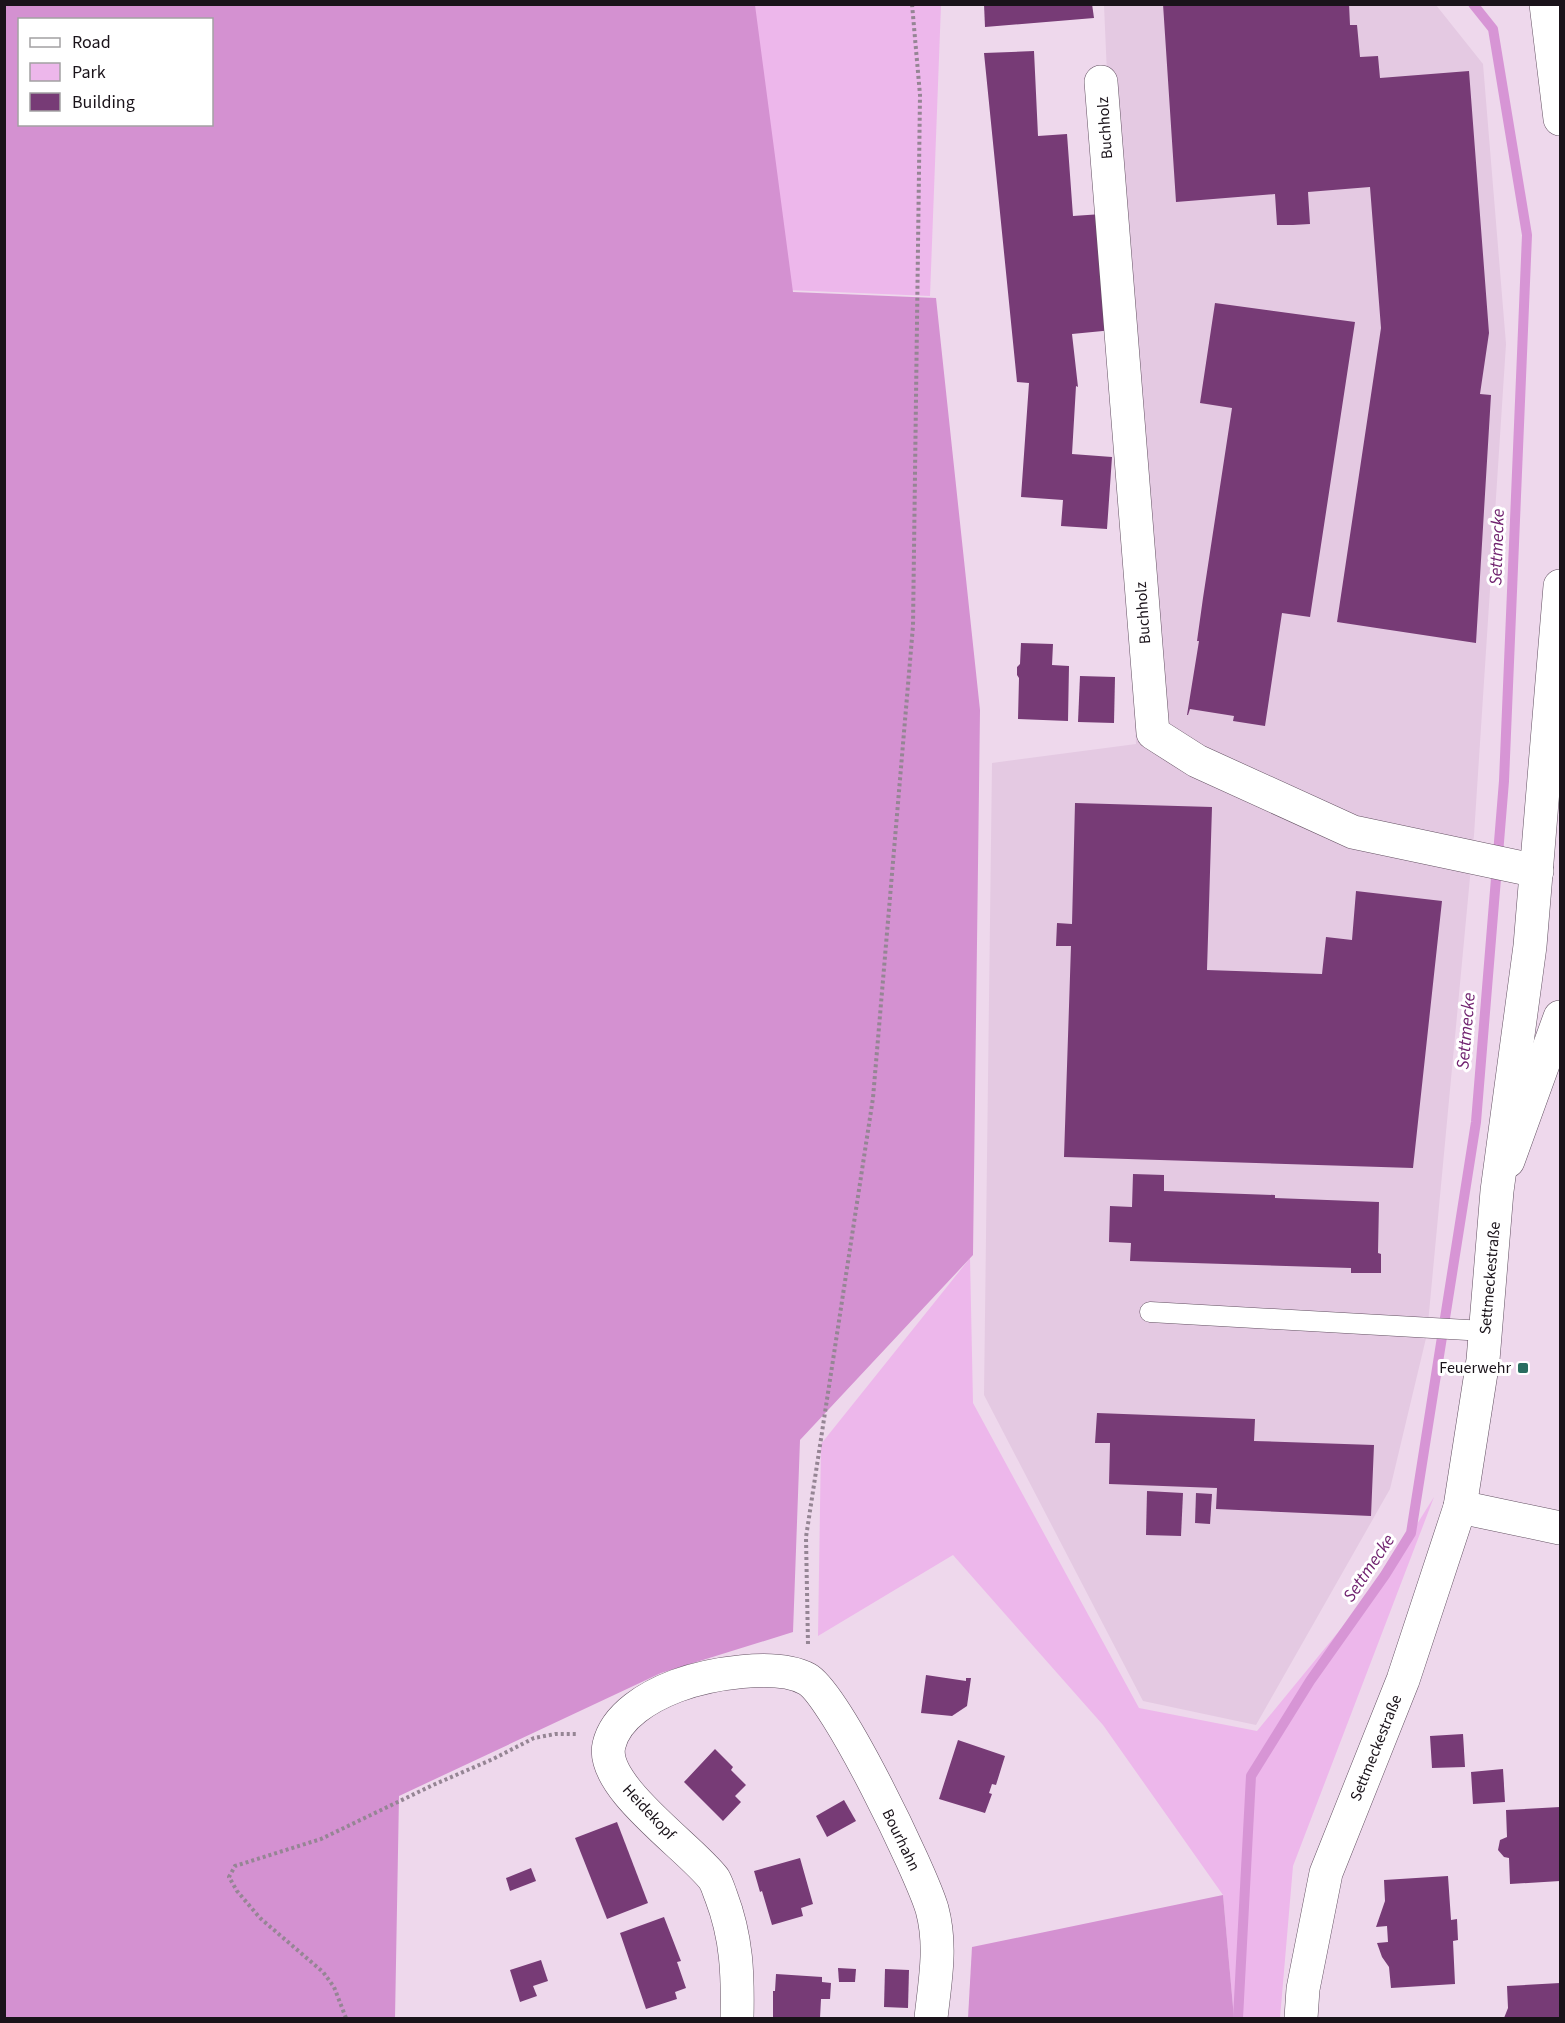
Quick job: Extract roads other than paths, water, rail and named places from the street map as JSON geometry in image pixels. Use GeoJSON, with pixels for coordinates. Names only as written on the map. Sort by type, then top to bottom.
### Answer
{"type":"FeatureCollection","features":[{"type":"Feature","properties":{"kind":"street"},"geometry":{"type":"LineString","coordinates":[[1546,4],[1560,104]]}},
{"type":"Feature","properties":{"kind":"street","name":"Buchholz"},"geometry":{"type":"LineString","coordinates":[[1101,82],[1153,733],[1197,761],[1353,832],[1526,869]]}},
{"type":"Feature","properties":{"kind":"street","name":"Settmeckestraße"},"geometry":{"type":"LineString","coordinates":[[1301,2019],[1303,1989],[1326,1873],[1403,1680],[1460,1507],[1484,1360],[1477,1330],[1530,946],[1526,869],[1560,586]]}},
{"type":"Feature","properties":{"kind":"street"},"geometry":{"type":"LineString","coordinates":[[1497,1191],[1560,1017]]}},
{"type":"Feature","properties":{"kind":"street"},"geometry":{"type":"LineString","coordinates":[[1460,1507],[1560,1528]]}},
{"type":"Feature","properties":{"kind":"street","name":"Bourhahn"},"geometry":{"type":"LineString","coordinates":[[614,1735],[622,1721],[653,1696],[715,1675],[748,1671],[786,1672],[809,1680],[835,1711],[858,1752],[915,1867],[932,1909],[939,1953],[931,2019]]}},
{"type":"Feature","properties":{"kind":"street","name":"Heidekopf"},"geometry":{"type":"LineString","coordinates":[[614,1735],[609,1744],[610,1763],[625,1789],[715,1880],[729,1916],[738,1971],[737,2019]]}},
{"type":"Feature","properties":{"kind":"lane"},"geometry":{"type":"LineString","coordinates":[[1150,1312],[1477,1330]]}},
{"type":"Feature","properties":{"kind":"waterway","name":"Settmecke"},"geometry":{"type":"LineString","coordinates":[[1238,2018],[1251,1776],[1310,1681],[1385,1575],[1411,1533],[1476,1122],[1504,781],[1527,235],[1493,29],[1473,4]]}},
{"type":"Feature","properties":{"kind":"place","name":"Feuerwehr"},"geometry":{"type":"Point","coordinates":[1523,1368]}}]}
